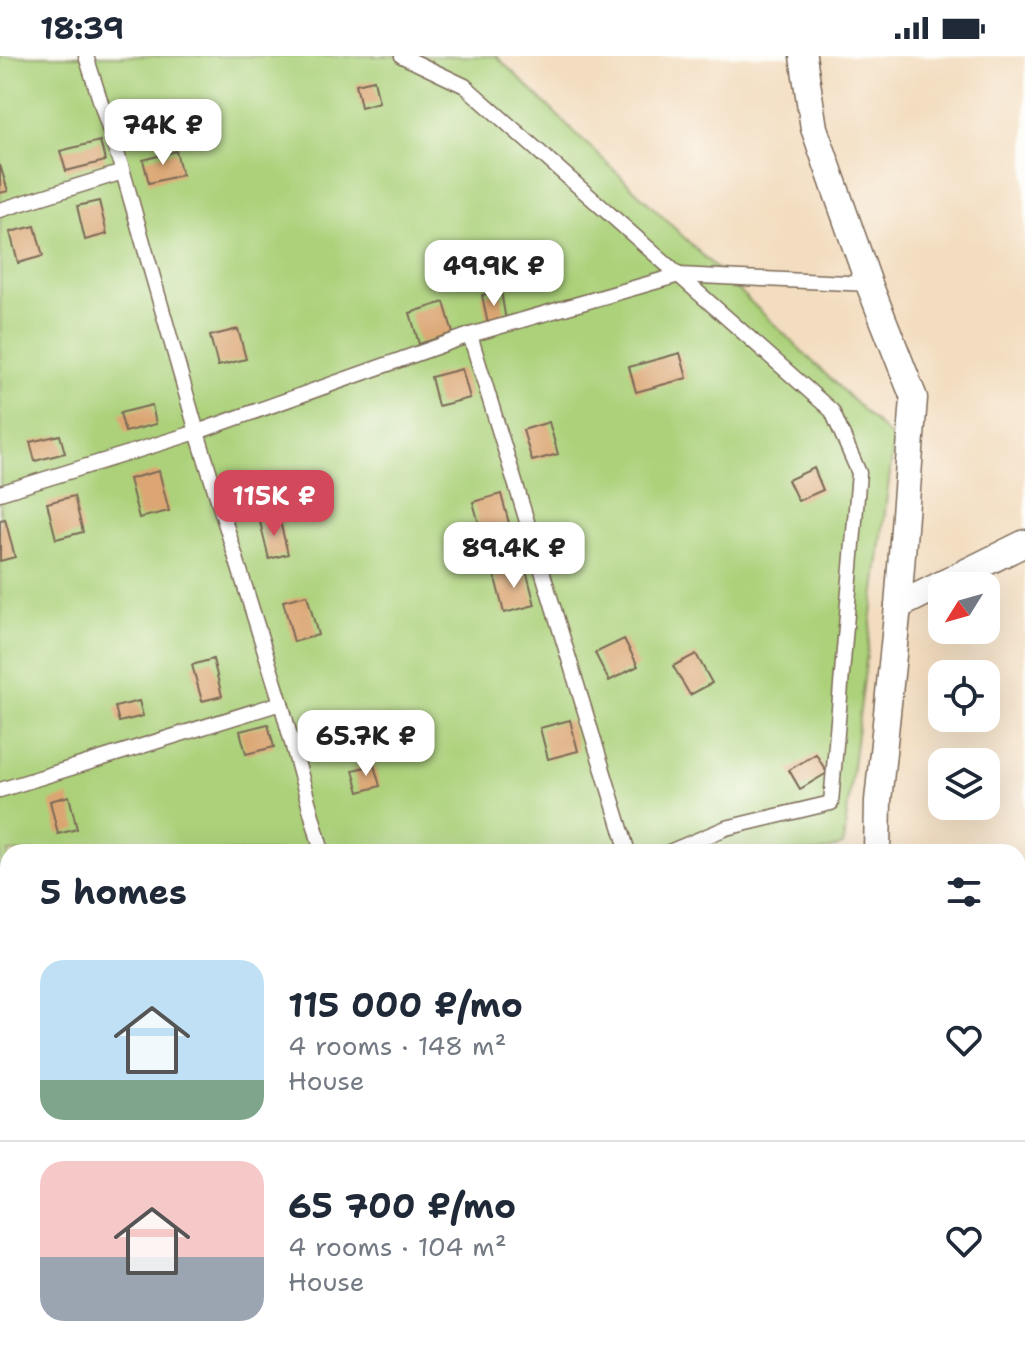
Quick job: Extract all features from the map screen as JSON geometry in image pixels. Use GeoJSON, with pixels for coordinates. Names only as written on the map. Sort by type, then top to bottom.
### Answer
{"type":"FeatureCollection","features":[{"type":"Feature","properties":{"kind":"street"},"geometry":{"type":"LineString","coordinates":[[803,56],[814,128],[869,284],[914,398],[898,606],[878,801],[877,844]]}},
{"type":"Feature","properties":{"kind":"street"},"geometry":{"type":"LineString","coordinates":[[898,606],[1025,543]]}},
{"type":"Feature","properties":{"kind":"lane"},"geometry":{"type":"LineString","coordinates":[[86,56],[281,703],[320,844]]}},
{"type":"Feature","properties":{"kind":"lane"},"geometry":{"type":"LineString","coordinates":[[402,56],[465,86],[832,411],[859,473],[831,803],[726,828],[688,844]]}},
{"type":"Feature","properties":{"kind":"lane"},"geometry":{"type":"LineString","coordinates":[[0,210],[123,172]]}},
{"type":"Feature","properties":{"kind":"lane"},"geometry":{"type":"LineString","coordinates":[[0,493],[197,432],[470,335],[679,275],[869,284]]}},
{"type":"Feature","properties":{"kind":"lane"},"geometry":{"type":"LineString","coordinates":[[470,335],[626,844]]}},
{"type":"Feature","properties":{"kind":"lane"},"geometry":{"type":"LineString","coordinates":[[0,790],[281,703]]}},
{"type":"Feature","properties":{"kind":"green space"},"geometry":{"type":"Polygon","coordinates":[[[0,56],[496,56],[894,440],[843,844],[0,844],[0,56]]]}},
{"type":"Feature","properties":{"kind":"building"},"geometry":{"type":"Polygon","coordinates":[[[374,80],[379,102],[361,107],[356,84],[374,80]]]}},
{"type":"Feature","properties":{"kind":"building"},"geometry":{"type":"Polygon","coordinates":[[[100,141],[105,161],[66,171],[60,151],[100,141]]]}},
{"type":"Feature","properties":{"kind":"building"},"geometry":{"type":"Polygon","coordinates":[[[176,151],[182,175],[149,183],[143,160],[176,151]]]}},
{"type":"Feature","properties":{"kind":"building"},"geometry":{"type":"Polygon","coordinates":[[[0,165],[8,191],[0,193],[0,165]]]}},
{"type":"Feature","properties":{"kind":"building"},"geometry":{"type":"Polygon","coordinates":[[[99,201],[107,234],[85,240],[77,206],[99,201]]]}},
{"type":"Feature","properties":{"kind":"building"},"geometry":{"type":"Polygon","coordinates":[[[35,226],[43,256],[18,263],[10,232],[35,226]]]}},
{"type":"Feature","properties":{"kind":"building"},"geometry":{"type":"Polygon","coordinates":[[[501,291],[506,321],[488,325],[482,295],[501,291]]]}},
{"type":"Feature","properties":{"kind":"building"},"geometry":{"type":"Polygon","coordinates":[[[444,302],[453,333],[419,344],[410,313],[444,302]]]}},
{"type":"Feature","properties":{"kind":"building"},"geometry":{"type":"Polygon","coordinates":[[[238,329],[246,359],[218,366],[210,336],[238,329]]]}},
{"type":"Feature","properties":{"kind":"building"},"geometry":{"type":"Polygon","coordinates":[[[680,353],[687,378],[636,392],[629,367],[680,353]]]}},
{"type":"Feature","properties":{"kind":"building"},"geometry":{"type":"Polygon","coordinates":[[[462,369],[470,398],[438,406],[431,377],[462,369]]]}},
{"type":"Feature","properties":{"kind":"building"},"geometry":{"type":"Polygon","coordinates":[[[152,405],[156,424],[125,432],[120,413],[152,405]]]}},
{"type":"Feature","properties":{"kind":"building"},"geometry":{"type":"Polygon","coordinates":[[[549,422],[558,454],[532,461],[523,430],[549,422]]]}},
{"type":"Feature","properties":{"kind":"building"},"geometry":{"type":"Polygon","coordinates":[[[60,435],[65,453],[35,461],[30,442],[60,435]]]}},
{"type":"Feature","properties":{"kind":"building"},"geometry":{"type":"Polygon","coordinates":[[[814,468],[823,490],[798,501],[788,480],[814,468]]]}},
{"type":"Feature","properties":{"kind":"building"},"geometry":{"type":"Polygon","coordinates":[[[159,471],[169,511],[139,518],[129,479],[159,471]]]}},
{"type":"Feature","properties":{"kind":"building"},"geometry":{"type":"Polygon","coordinates":[[[501,494],[509,523],[481,531],[473,502],[501,494]]]}},
{"type":"Feature","properties":{"kind":"building"},"geometry":{"type":"Polygon","coordinates":[[[74,496],[83,532],[56,539],[47,503],[74,496]]]}},
{"type":"Feature","properties":{"kind":"building"},"geometry":{"type":"Polygon","coordinates":[[[279,517],[288,554],[269,559],[260,522],[279,517]]]}},
{"type":"Feature","properties":{"kind":"building"},"geometry":{"type":"Polygon","coordinates":[[[5,519],[15,557],[0,561],[0,520],[5,519]]]}},
{"type":"Feature","properties":{"kind":"building"},"geometry":{"type":"Polygon","coordinates":[[[525,566],[535,605],[504,613],[494,574],[525,566]]]}},
{"type":"Feature","properties":{"kind":"building"},"geometry":{"type":"Polygon","coordinates":[[[307,595],[318,635],[294,642],[283,601],[307,595]]]}},
{"type":"Feature","properties":{"kind":"building"},"geometry":{"type":"Polygon","coordinates":[[[624,639],[638,666],[609,681],[595,653],[624,639]]]}},
{"type":"Feature","properties":{"kind":"building"},"geometry":{"type":"Polygon","coordinates":[[[696,654],[712,683],[690,695],[673,666],[696,654]]]}},
{"type":"Feature","properties":{"kind":"building"},"geometry":{"type":"Polygon","coordinates":[[[213,659],[222,696],[202,701],[192,665],[213,659]]]}},
{"type":"Feature","properties":{"kind":"building"},"geometry":{"type":"Polygon","coordinates":[[[139,701],[143,716],[119,722],[115,707],[139,701]]]}},
{"type":"Feature","properties":{"kind":"building"},"geometry":{"type":"Polygon","coordinates":[[[570,720],[578,751],[548,759],[540,728],[570,720]]]}},
{"type":"Feature","properties":{"kind":"building"},"geometry":{"type":"Polygon","coordinates":[[[268,724],[274,747],[246,754],[240,731],[268,724]]]}},
{"type":"Feature","properties":{"kind":"building"},"geometry":{"type":"Polygon","coordinates":[[[342,724],[349,751],[327,757],[320,730],[342,724]]]}},
{"type":"Feature","properties":{"kind":"building"},"geometry":{"type":"Polygon","coordinates":[[[816,754],[827,773],[800,789],[789,770],[816,754]]]}},
{"type":"Feature","properties":{"kind":"building"},"geometry":{"type":"Polygon","coordinates":[[[374,765],[380,786],[359,792],[353,770],[374,765]]]}},
{"type":"Feature","properties":{"kind":"building"},"geometry":{"type":"Polygon","coordinates":[[[69,796],[77,829],[58,834],[50,801],[69,796]]]}}]}
